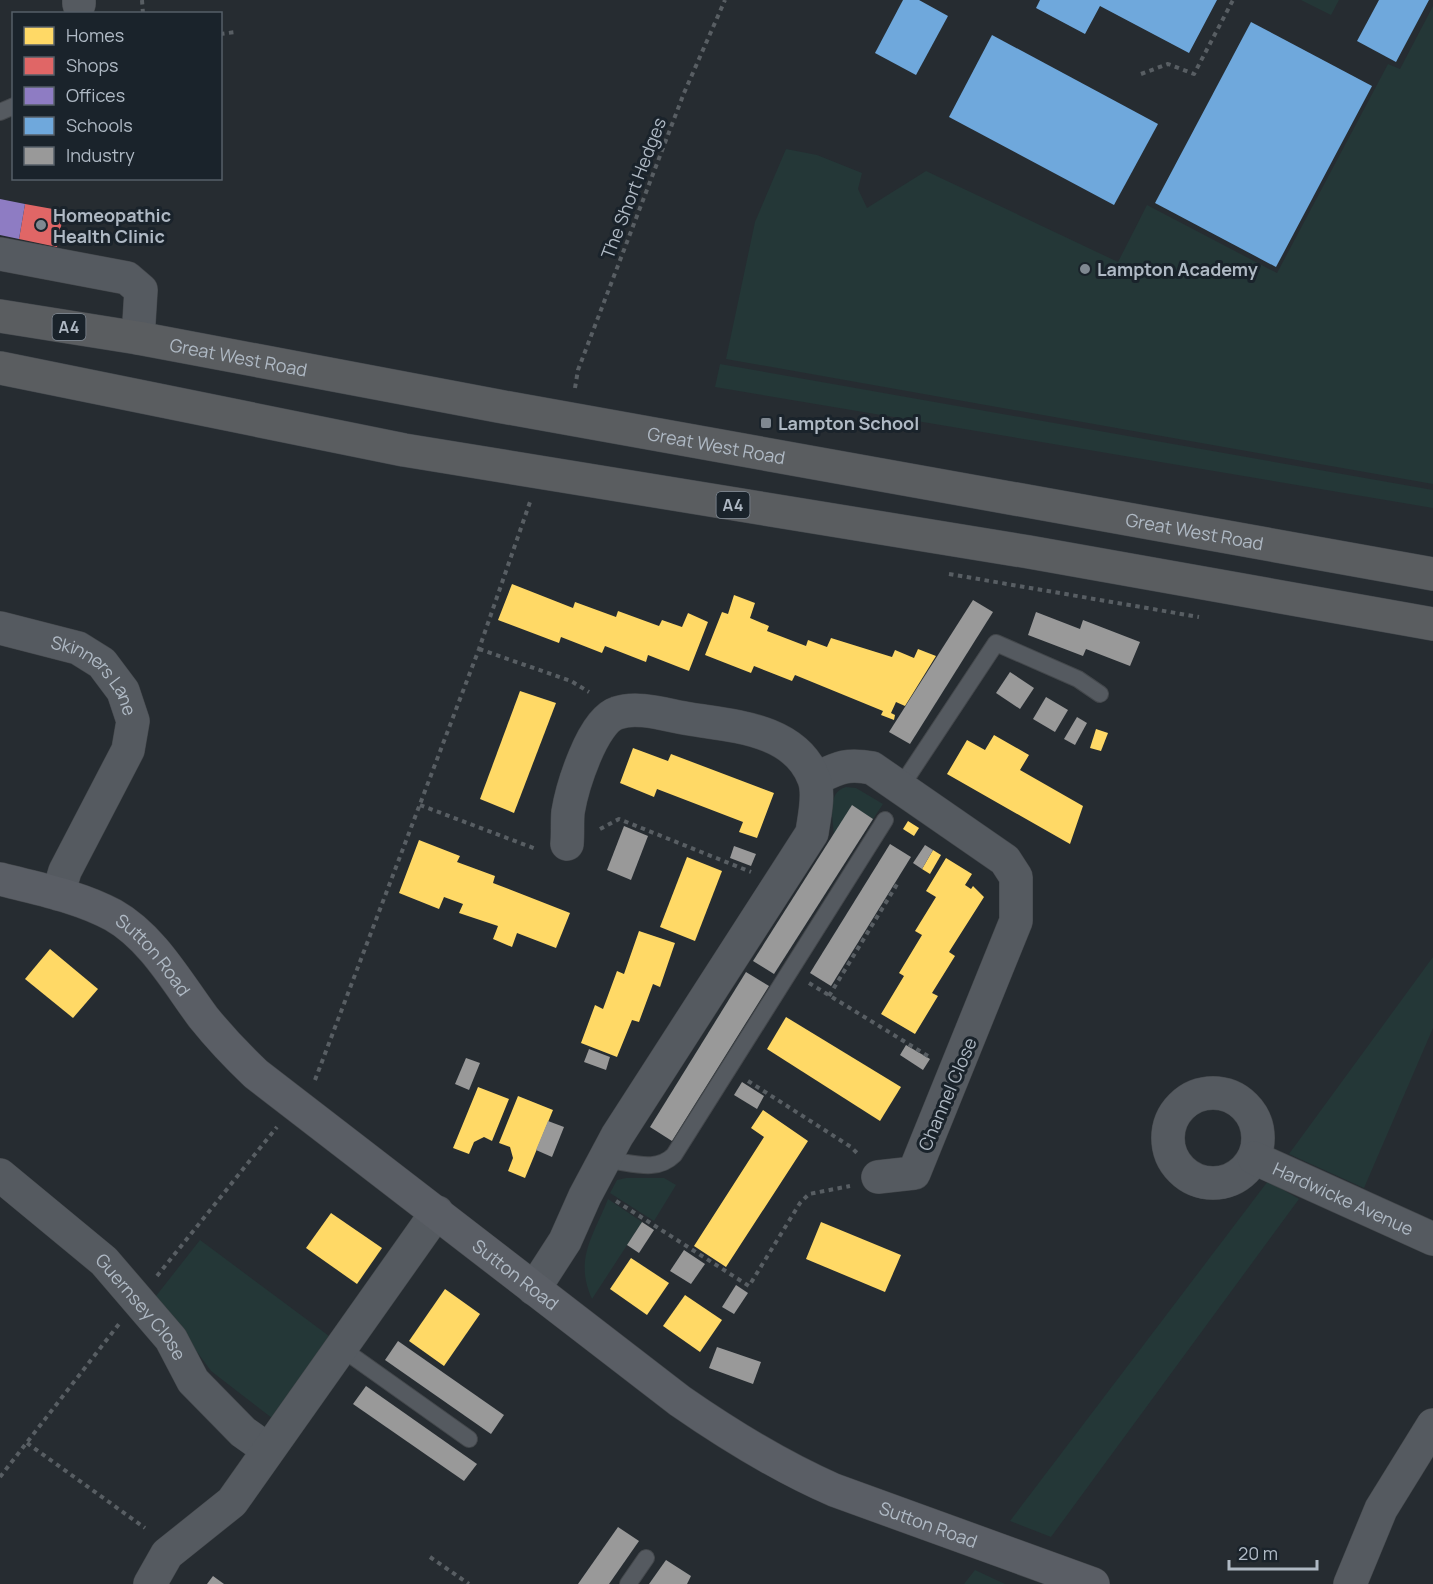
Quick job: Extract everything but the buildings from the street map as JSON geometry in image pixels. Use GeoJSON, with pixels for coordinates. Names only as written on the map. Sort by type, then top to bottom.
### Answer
{"type":"FeatureCollection","features":[{"type":"Feature","properties":{"kind":"highway","name":"Great West Road"},"geometry":{"type":"LineString","coordinates":[[0,316],[138,338],[498,406],[1433,574]]}},
{"type":"Feature","properties":{"kind":"highway","name":"A4"},"geometry":{"type":"LineString","coordinates":[[0,368],[416,452],[1029,552],[1433,624]]}},
{"type":"Feature","properties":{"kind":"street"},"geometry":{"type":"LineString","coordinates":[[0,254],[127,278],[141,290],[142,305],[138,338]]}},
{"type":"Feature","properties":{"kind":"street","name":"Skinners Lane"},"geometry":{"type":"LineString","coordinates":[[0,628],[78,648],[102,663],[123,691],[133,721],[128,750],[65,871],[58,894]]}},
{"type":"Feature","properties":{"kind":"street"},"geometry":{"type":"LineString","coordinates":[[534,1289],[565,1241],[604,1160],[812,833],[816,808],[815,780],[798,755],[757,729],[638,711],[616,713],[598,730],[582,763],[568,813],[567,844]]}},
{"type":"Feature","properties":{"kind":"street","name":"Channel Close"},"geometry":{"type":"LineString","coordinates":[[815,780],[842,766],[856,765],[872,768],[1005,860],[1016,878],[1018,901],[1016,921],[1001,964],[914,1173],[878,1177]]}},
{"type":"Feature","properties":{"kind":"street","name":"Sutton Road"},"geometry":{"type":"LineString","coordinates":[[0,879],[58,894],[100,909],[128,926],[155,952],[231,1049],[256,1074],[534,1289],[732,1437],[797,1474],[1093,1584]]}},
{"type":"Feature","properties":{"kind":"street","name":"Hardwicke Avenue"},"geometry":{"type":"LineString","coordinates":[[1254,1158],[1433,1239]]}},
{"type":"Feature","properties":{"kind":"street","name":"Guernsey Close"},"geometry":{"type":"LineString","coordinates":[[0,1175],[104,1261],[171,1339],[193,1381],[243,1432],[267,1449]]}},
{"type":"Feature","properties":{"kind":"street"},"geometry":{"type":"LineString","coordinates":[[150,1584],[167,1554],[232,1502],[267,1449],[436,1212]]}},
{"type":"Feature","properties":{"kind":"street"},"geometry":{"type":"LineString","coordinates":[[1350,1584],[1381,1509],[1433,1425]]}},
{"type":"Feature","properties":{"kind":"lane"},"geometry":{"type":"LineString","coordinates":[[900,788],[996,643],[1078,679],[1100,694]]}},
{"type":"Feature","properties":{"kind":"lane"},"geometry":{"type":"LineString","coordinates":[[604,1160],[626,1161],[651,1167],[665,1164],[674,1155],[885,820]]}},
{"type":"Feature","properties":{"kind":"lane"},"geometry":{"type":"LineString","coordinates":[[341,1348],[469,1439]]}},
{"type":"Feature","properties":{"kind":"lane"},"geometry":{"type":"LineString","coordinates":[[628,1584],[646,1557]]}},
{"type":"Feature","properties":{"kind":"path","name":"The Short Hedges"},"geometry":{"type":"LineString","coordinates":[[574,389],[578,370],[684,93],[725,0]]}},
{"type":"Feature","properties":{"kind":"path"},"geometry":{"type":"LineString","coordinates":[[1141,74],[1168,64],[1194,74],[1233,0]]}},
{"type":"Feature","properties":{"kind":"path"},"geometry":{"type":"LineString","coordinates":[[222,34],[236,32]]}},
{"type":"Feature","properties":{"kind":"path"},"geometry":{"type":"LineString","coordinates":[[296,1104],[313,1086],[479,649],[530,501]]}},
{"type":"Feature","properties":{"kind":"path"},"geometry":{"type":"LineString","coordinates":[[943,573],[1211,619]]}},
{"type":"Feature","properties":{"kind":"path"},"geometry":{"type":"LineString","coordinates":[[479,649],[571,681],[606,703],[616,713]]}},
{"type":"Feature","properties":{"kind":"path"},"geometry":{"type":"LineString","coordinates":[[420,805],[533,849],[567,844],[619,819],[779,883]]}},
{"type":"Feature","properties":{"kind":"path"},"geometry":{"type":"LineString","coordinates":[[829,996],[899,881]]}},
{"type":"Feature","properties":{"kind":"path"},"geometry":{"type":"LineString","coordinates":[[789,971],[935,1059]]}},
{"type":"Feature","properties":{"kind":"path"},"geometry":{"type":"LineString","coordinates":[[615,1200],[748,1286],[809,1194],[836,1191],[878,1177],[851,1147],[727,1068]]}},
{"type":"Feature","properties":{"kind":"path"},"geometry":{"type":"LineString","coordinates":[[27,1443],[145,1528]]}},
{"type":"Feature","properties":{"kind":"path"},"geometry":{"type":"LineString","coordinates":[[430,1557],[469,1584]]}},
{"type":"Feature","properties":{"kind":"shaded area"},"geometry":{"type":"Polygon","coordinates":[[[1301,0],[1339,0],[1331,15],[1301,0]]]}},
{"type":"Feature","properties":{"kind":"shaded area"},"geometry":{"type":"Polygon","coordinates":[[[1433,6],[1433,484],[726,359],[755,222],[786,149],[817,155],[862,173],[858,189],[867,208],[926,171],[1118,262],[1147,205],[1277,273],[1388,64],[1400,69],[1433,6]]]}},
{"type":"Feature","properties":{"kind":"shaded area"},"geometry":{"type":"Polygon","coordinates":[[[720,364],[1433,490],[1433,508],[715,387],[720,364]]]}},
{"type":"Feature","properties":{"kind":"shaded area"},"geometry":{"type":"Polygon","coordinates":[[[846,787],[856,788],[883,804],[873,819],[852,806],[834,835],[833,800],[840,790],[846,787]]]}},
{"type":"Feature","properties":{"kind":"shaded area"},"geometry":{"type":"Polygon","coordinates":[[[1433,957],[1433,1028],[1364,1188],[1289,1154],[1433,957]]]}},
{"type":"Feature","properties":{"kind":"shaded area"},"geometry":{"type":"Polygon","coordinates":[[[664,1178],[676,1185],[654,1221],[610,1193],[617,1180],[664,1178]]]}},
{"type":"Feature","properties":{"kind":"shaded area"},"geometry":{"type":"Polygon","coordinates":[[[1268,1181],[1299,1199],[1051,1537],[1010,1521],[1268,1181]]]}},
{"type":"Feature","properties":{"kind":"shaded area"},"geometry":{"type":"Polygon","coordinates":[[[608,1199],[642,1222],[592,1299],[587,1285],[585,1260],[608,1199]]]}},
{"type":"Feature","properties":{"kind":"shaded area"},"geometry":{"type":"Polygon","coordinates":[[[200,1240],[329,1336],[272,1418],[211,1371],[156,1296],[200,1240]]]}},
{"type":"Feature","properties":{"kind":"shaded area"},"geometry":{"type":"Polygon","coordinates":[[[975,1570],[1005,1584],[964,1584],[975,1570]]]}},
{"type":"Feature","properties":{"kind":"place","name":"Homeopathic Health Clinic"},"geometry":{"type":"Point","coordinates":[41,225]}},
{"type":"Feature","properties":{"kind":"place","name":"Lampton Academy"},"geometry":{"type":"Point","coordinates":[1085,269]}},
{"type":"Feature","properties":{"kind":"place","name":"Lampton School"},"geometry":{"type":"Point","coordinates":[766,423]}}]}
